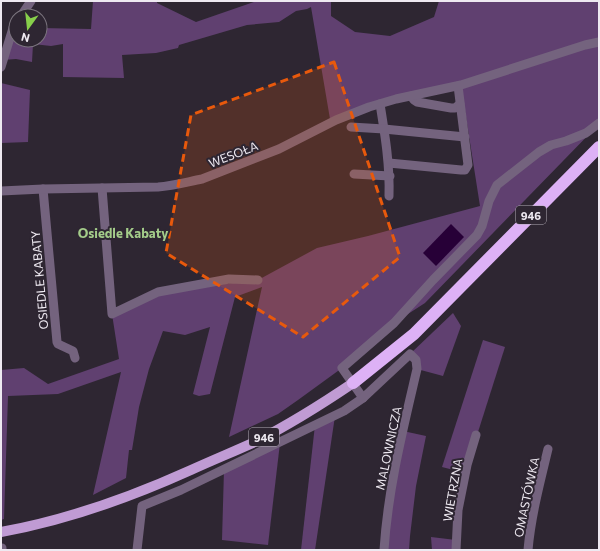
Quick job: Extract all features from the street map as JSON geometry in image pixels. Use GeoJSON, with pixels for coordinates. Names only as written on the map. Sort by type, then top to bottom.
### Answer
{"type":"FeatureCollection","features":[{"type":"Feature","properties":{"kind":"highway","name":"946"},"geometry":{"type":"LineString","coordinates":[[353,383],[414,334],[599,147]]}},
{"type":"Feature","properties":{"kind":"main road","name":"946"},"geometry":{"type":"LineString","coordinates":[[1,532],[76,515],[150,488],[257,441],[304,415],[353,383]]}},
{"type":"Feature","properties":{"kind":"street","name":"WESOŁA"},"geometry":{"type":"LineString","coordinates":[[1,191],[165,186],[202,179],[279,149],[336,120],[380,104],[459,86],[585,45],[599,42]]}},
{"type":"Feature","properties":{"kind":"street"},"geometry":{"type":"LineString","coordinates":[[1,67],[8,44]]}},
{"type":"Feature","properties":{"kind":"street"},"geometry":{"type":"LineString","coordinates":[[388,163],[465,170],[468,165],[459,86]]}},
{"type":"Feature","properties":{"kind":"street"},"geometry":{"type":"LineString","coordinates":[[411,96],[417,102],[424,104],[455,108],[460,104]]}},
{"type":"Feature","properties":{"kind":"street"},"geometry":{"type":"LineString","coordinates":[[380,104],[390,176],[389,196]]}},
{"type":"Feature","properties":{"kind":"street"},"geometry":{"type":"LineString","coordinates":[[137,550],[142,506],[181,490],[273,446],[344,411],[363,398],[342,368],[394,323],[477,235],[482,226],[489,201],[497,185],[539,152],[552,145],[566,141],[586,132],[599,123]]}},
{"type":"Feature","properties":{"kind":"street"},"geometry":{"type":"LineString","coordinates":[[351,127],[465,138]]}},
{"type":"Feature","properties":{"kind":"street"},"geometry":{"type":"LineString","coordinates":[[354,174],[390,176]]}},
{"type":"Feature","properties":{"kind":"street"},"geometry":{"type":"LineString","coordinates":[[102,188],[112,314],[158,292],[229,279],[258,280]]}},
{"type":"Feature","properties":{"kind":"street","name":"OSIEDLE KABATY"},"geometry":{"type":"LineString","coordinates":[[43,189],[57,342],[58,344],[72,351],[75,358]]}},
{"type":"Feature","properties":{"kind":"street","name":"MALOWNICZA"},"geometry":{"type":"LineString","coordinates":[[363,398],[410,354],[416,360],[417,369],[393,473],[384,550]]}},
{"type":"Feature","properties":{"kind":"street","name":"WIETRZNA"},"geometry":{"type":"LineString","coordinates":[[456,550],[458,510],[467,465],[476,435]]}},
{"type":"Feature","properties":{"kind":"street","name":"OMASTÓWKA"},"geometry":{"type":"LineString","coordinates":[[528,550],[534,509],[548,449]]}},
{"type":"Feature","properties":{"kind":"highlighted area"},"geometry":{"type":"Polygon","coordinates":[[[334,62],[400,257],[303,337],[166,253],[191,115],[334,62]]]}},
{"type":"Feature","properties":{"kind":"shaded area"},"geometry":{"type":"Polygon","coordinates":[[[93,1],[157,1],[157,3],[196,22],[257,1],[331,1],[331,16],[355,32],[390,36],[434,17],[439,1],[599,1],[599,124],[425,303],[394,323],[342,368],[278,414],[229,437],[262,287],[235,297],[210,394],[199,396],[193,394],[210,327],[185,335],[163,331],[149,369],[139,407],[132,450],[129,450],[126,478],[93,495],[121,372],[58,394],[8,396],[4,519],[1,520],[1,370],[24,368],[48,384],[119,359],[112,314],[158,292],[258,280],[317,248],[480,206],[461,85],[330,119],[311,7],[296,11],[279,22],[247,25],[179,45],[178,48],[156,53],[122,55],[124,78],[63,77],[63,44],[48,46],[48,28],[91,29],[93,1]]]}},
{"type":"Feature","properties":{"kind":"shaded area"},"geometry":{"type":"Polygon","coordinates":[[[8,48],[33,48],[32,62],[16,59],[3,60],[8,48]]]}},
{"type":"Feature","properties":{"kind":"shaded area"},"geometry":{"type":"Polygon","coordinates":[[[1,83],[30,90],[28,142],[1,143],[1,83]]]}},
{"type":"Feature","properties":{"kind":"shaded area"},"geometry":{"type":"Polygon","coordinates":[[[451,224],[464,237],[436,266],[423,253],[451,224]]]}},
{"type":"Feature","properties":{"kind":"shaded area"},"geometry":{"type":"Polygon","coordinates":[[[453,313],[461,326],[443,376],[417,369],[410,354],[453,313]]]}},
{"type":"Feature","properties":{"kind":"shaded area"},"geometry":{"type":"Polygon","coordinates":[[[483,340],[505,347],[465,473],[442,467],[483,340]]]}},
{"type":"Feature","properties":{"kind":"shaded area"},"geometry":{"type":"Polygon","coordinates":[[[335,416],[315,550],[301,550],[315,425],[335,416]]]}},
{"type":"Feature","properties":{"kind":"shaded area"},"geometry":{"type":"Polygon","coordinates":[[[403,431],[426,436],[416,486],[409,550],[384,550],[403,431]]]}},
{"type":"Feature","properties":{"kind":"shaded area"},"geometry":{"type":"Polygon","coordinates":[[[280,443],[268,545],[222,540],[224,470],[280,443]]]}},
{"type":"Feature","properties":{"kind":"shaded area"},"geometry":{"type":"Polygon","coordinates":[[[431,537],[456,540],[456,550],[432,550],[431,537]]]}},
{"type":"Feature","properties":{"kind":"district","name":"Osiedle Kabaty"},"geometry":{"type":"Point","coordinates":[123,233]}}]}
